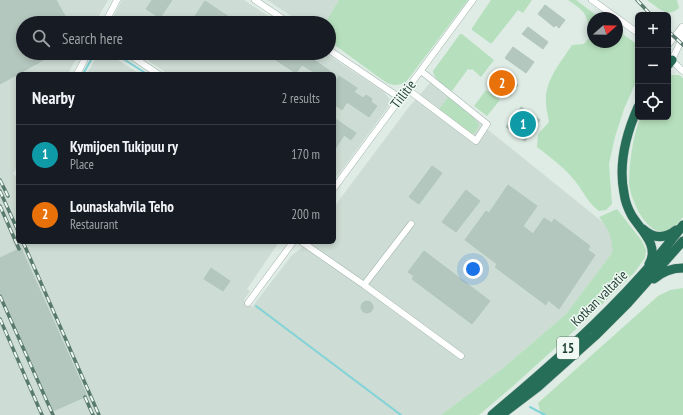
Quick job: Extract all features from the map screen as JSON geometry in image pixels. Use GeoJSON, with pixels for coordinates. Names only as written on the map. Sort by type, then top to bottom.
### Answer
{"type":"FeatureCollection","features":[{"type":"Feature","properties":{"kind":"highway"},"geometry":{"type":"LineString","coordinates":[[635,115],[626,142],[622,162],[622,183],[629,209],[651,243],[653,251],[652,259],[640,277]]}},
{"type":"Feature","properties":{"kind":"highway"},"geometry":{"type":"LineString","coordinates":[[638,224],[649,234],[660,238],[672,234],[683,224]]}},
{"type":"Feature","properties":{"kind":"highway","name":"Kotkan valtatie"},"geometry":{"type":"LineString","coordinates":[[492,415],[593,326],[640,277],[683,224]]}},
{"type":"Feature","properties":{"kind":"highway","name":"Kotkan valtatie"},"geometry":{"type":"LineString","coordinates":[[501,415],[575,354],[628,303],[683,240]]}},
{"type":"Feature","properties":{"kind":"highway"},"geometry":{"type":"LineString","coordinates":[[628,303],[660,274],[670,270],[683,268]]}},
{"type":"Feature","properties":{"kind":"street"},"geometry":{"type":"LineString","coordinates":[[109,16],[117,0]]}},
{"type":"Feature","properties":{"kind":"street"},"geometry":{"type":"LineString","coordinates":[[255,0],[279,16]]}},
{"type":"Feature","properties":{"kind":"street","name":"Tiilitie"},"geometry":{"type":"LineString","coordinates":[[336,185],[473,0]]}},
{"type":"Feature","properties":{"kind":"street"},"geometry":{"type":"LineString","coordinates":[[592,0],[635,31]]}},
{"type":"Feature","properties":{"kind":"street"},"geometry":{"type":"LineString","coordinates":[[671,41],[683,26]]}},
{"type":"Feature","properties":{"kind":"street"},"geometry":{"type":"LineString","coordinates":[[671,58],[680,43],[683,26]]}},
{"type":"Feature","properties":{"kind":"street"},"geometry":{"type":"LineString","coordinates":[[336,55],[400,98]]}},
{"type":"Feature","properties":{"kind":"street"},"geometry":{"type":"LineString","coordinates":[[78,72],[84,60]]}},
{"type":"Feature","properties":{"kind":"street"},"geometry":{"type":"LineString","coordinates":[[137,60],[155,72]]}},
{"type":"Feature","properties":{"kind":"street"},"geometry":{"type":"LineString","coordinates":[[671,62],[683,71]]}},
{"type":"Feature","properties":{"kind":"street"},"geometry":{"type":"LineString","coordinates":[[407,88],[476,141],[487,124],[421,71]]}},
{"type":"Feature","properties":{"kind":"street"},"geometry":{"type":"LineString","coordinates":[[364,285],[411,224]]}},
{"type":"Feature","properties":{"kind":"street"},"geometry":{"type":"LineString","coordinates":[[248,303],[292,244]]}},
{"type":"Feature","properties":{"kind":"street"},"geometry":{"type":"LineString","coordinates":[[305,244],[461,356]]}},
{"type":"Feature","properties":{"kind":"shaded area"},"geometry":{"type":"Polygon","coordinates":[[[0,0],[108,0],[99,16],[16,16],[16,60],[75,60],[69,72],[16,72],[16,169],[13,174],[16,176],[16,244],[278,244],[247,289],[250,291],[244,300],[252,307],[292,255],[306,244],[336,244],[336,204],[409,107],[430,83],[605,224],[610,233],[613,246],[612,253],[566,314],[502,369],[441,415],[0,415],[0,0]]]}},
{"type":"Feature","properties":{"kind":"shaded area"},"geometry":{"type":"Polygon","coordinates":[[[122,0],[244,0],[268,16],[114,16],[122,0]]]}},
{"type":"Feature","properties":{"kind":"shaded area"},"geometry":{"type":"Polygon","coordinates":[[[267,0],[339,0],[329,16],[291,16],[267,0]]]}},
{"type":"Feature","properties":{"kind":"shaded area"},"geometry":{"type":"Polygon","coordinates":[[[118,60],[137,72],[88,72],[94,61],[118,60]]]}},
{"type":"Feature","properties":{"kind":"shaded area"},"geometry":{"type":"Polygon","coordinates":[[[147,60],[336,60],[384,92],[390,100],[390,104],[336,176],[336,72],[165,72],[147,60]]]}},
{"type":"Feature","properties":{"kind":"green space"},"geometry":{"type":"Polygon","coordinates":[[[339,0],[468,0],[406,82],[395,85],[384,81],[336,46],[336,16],[329,16],[339,0]]]}},
{"type":"Feature","properties":{"kind":"green space"},"geometry":{"type":"Polygon","coordinates":[[[491,0],[532,0],[523,13],[518,10],[492,43],[490,43],[472,30],[472,28],[491,0]]]}},
{"type":"Feature","properties":{"kind":"green space"},"geometry":{"type":"Polygon","coordinates":[[[568,0],[576,0],[592,12],[587,12],[587,20],[582,11],[568,0]]]}},
{"type":"Feature","properties":{"kind":"green space"},"geometry":{"type":"Polygon","coordinates":[[[647,0],[677,0],[679,8],[675,11],[667,12],[659,9],[647,0]]]}},
{"type":"Feature","properties":{"kind":"green space"},"geometry":{"type":"Polygon","coordinates":[[[460,34],[462,34],[494,60],[481,77],[472,69],[468,69],[452,91],[435,77],[433,71],[460,34]]]}},
{"type":"Feature","properties":{"kind":"green space"},"geometry":{"type":"Polygon","coordinates":[[[623,34],[635,43],[635,84],[624,109],[615,137],[609,164],[612,204],[606,210],[599,211],[567,172],[537,147],[538,134],[549,122],[546,108],[546,95],[550,79],[572,45],[584,44],[587,40],[587,48],[623,48],[623,34]]]}},
{"type":"Feature","properties":{"kind":"green space"},"geometry":{"type":"Polygon","coordinates":[[[671,75],[679,75],[683,78],[683,217],[672,229],[662,232],[654,230],[642,217],[630,190],[629,176],[634,140],[640,120],[671,120],[671,75]]]}},
{"type":"Feature","properties":{"kind":"green space"},"geometry":{"type":"Polygon","coordinates":[[[486,90],[500,100],[487,116],[474,106],[486,90]]]}},
{"type":"Feature","properties":{"kind":"green space"},"geometry":{"type":"Polygon","coordinates":[[[448,97],[475,119],[479,125],[475,133],[472,134],[439,109],[448,97]]]}},
{"type":"Feature","properties":{"kind":"green space"},"geometry":{"type":"Polygon","coordinates":[[[617,209],[642,241],[646,250],[645,258],[634,273],[584,322],[479,415],[441,415],[502,369],[566,314],[612,253],[612,243],[609,234],[599,217],[617,209]]]}},
{"type":"Feature","properties":{"kind":"green space"},"geometry":{"type":"Polygon","coordinates":[[[683,288],[683,415],[541,415],[538,403],[658,296],[670,290],[683,288]]]}},
{"type":"Feature","properties":{"kind":"building"},"geometry":{"type":"Polygon","coordinates":[[[0,0],[56,0],[65,16],[16,16],[16,60],[43,60],[22,72],[16,72],[16,75],[0,84],[0,0]]]}},
{"type":"Feature","properties":{"kind":"building"},"geometry":{"type":"Polygon","coordinates":[[[152,0],[172,0],[161,16],[157,16],[146,9],[152,0]]]}},
{"type":"Feature","properties":{"kind":"building"},"geometry":{"type":"Polygon","coordinates":[[[205,1],[228,16],[195,16],[205,1]]]}},
{"type":"Feature","properties":{"kind":"building"},"geometry":{"type":"Polygon","coordinates":[[[545,5],[565,20],[559,28],[556,25],[554,27],[538,14],[545,5]]]}},
{"type":"Feature","properties":{"kind":"building"},"geometry":{"type":"Polygon","coordinates":[[[528,27],[548,42],[543,49],[522,34],[528,27]]]}},
{"type":"Feature","properties":{"kind":"building"},"geometry":{"type":"Polygon","coordinates":[[[513,47],[534,62],[526,73],[505,58],[513,47]]]}},
{"type":"Feature","properties":{"kind":"building"},"geometry":{"type":"Polygon","coordinates":[[[276,60],[314,60],[330,71],[314,72],[302,65],[297,72],[276,60]]]}},
{"type":"Feature","properties":{"kind":"building"},"geometry":{"type":"Polygon","coordinates":[[[495,71],[510,82],[512,80],[518,85],[510,96],[488,80],[495,71]]]}},
{"type":"Feature","properties":{"kind":"building"},"geometry":{"type":"Polygon","coordinates":[[[339,76],[357,88],[354,92],[363,98],[366,95],[372,99],[371,102],[377,106],[369,117],[347,102],[342,110],[336,106],[336,80],[339,76]]]}},
{"type":"Feature","properties":{"kind":"building"},"geometry":{"type":"Polygon","coordinates":[[[521,107],[540,120],[525,141],[506,127],[521,107]]]}},
{"type":"Feature","properties":{"kind":"building"},"geometry":{"type":"Polygon","coordinates":[[[336,119],[356,133],[351,140],[344,135],[336,148],[336,119]]]}},
{"type":"Feature","properties":{"kind":"building"},"geometry":{"type":"Polygon","coordinates":[[[432,166],[442,173],[419,204],[409,197],[432,166]]]}},
{"type":"Feature","properties":{"kind":"building"},"geometry":{"type":"Polygon","coordinates":[[[508,185],[537,206],[523,226],[533,234],[544,218],[552,223],[554,219],[590,246],[588,250],[595,255],[559,309],[548,300],[546,305],[495,267],[497,264],[465,240],[486,211],[489,213],[508,185]]]}},
{"type":"Feature","properties":{"kind":"building"},"geometry":{"type":"Polygon","coordinates":[[[466,190],[480,201],[456,232],[442,222],[466,190]]]}},
{"type":"Feature","properties":{"kind":"building"},"geometry":{"type":"Polygon","coordinates":[[[21,248],[87,396],[53,411],[0,291],[0,258],[21,248]]]}},
{"type":"Feature","properties":{"kind":"building"},"geometry":{"type":"Polygon","coordinates":[[[424,251],[490,301],[472,324],[412,279],[414,276],[408,272],[424,251]]]}},
{"type":"Feature","properties":{"kind":"building"},"geometry":{"type":"Polygon","coordinates":[[[211,268],[230,281],[223,291],[204,279],[211,268]]]}},
{"type":"Feature","properties":{"kind":"building"},"geometry":{"type":"Polygon","coordinates":[[[365,301],[369,301],[373,307],[369,313],[365,313],[361,309],[361,305],[365,301]]]}},
{"type":"Feature","properties":{"kind":"waterway"},"geometry":{"type":"LineString","coordinates":[[84,72],[91,60]]}},
{"type":"Feature","properties":{"kind":"waterway"},"geometry":{"type":"LineString","coordinates":[[125,60],[144,72]]}},
{"type":"Feature","properties":{"kind":"waterway"},"geometry":{"type":"LineString","coordinates":[[256,306],[401,415]]}},
{"type":"Feature","properties":{"kind":"waterway"},"geometry":{"type":"LineString","coordinates":[[530,407],[545,415]]}},
{"type":"Feature","properties":{"kind":"railway"},"geometry":{"type":"LineString","coordinates":[[637,0],[648,12]]}},
{"type":"Feature","properties":{"kind":"railway"},"geometry":{"type":"LineString","coordinates":[[671,34],[683,45]]}},
{"type":"Feature","properties":{"kind":"railway"},"geometry":{"type":"LineString","coordinates":[[0,180],[8,196]]}},
{"type":"Feature","properties":{"kind":"railway"},"geometry":{"type":"LineString","coordinates":[[0,191],[16,227]]}},
{"type":"Feature","properties":{"kind":"railway"},"geometry":{"type":"LineString","coordinates":[[0,206],[16,242]]}},
{"type":"Feature","properties":{"kind":"railway"},"geometry":{"type":"LineString","coordinates":[[17,244],[19,249]]}},
{"type":"Feature","properties":{"kind":"railway"},"geometry":{"type":"LineString","coordinates":[[24,244],[99,415]]}},
{"type":"Feature","properties":{"kind":"railway"},"geometry":{"type":"LineString","coordinates":[[0,296],[53,415]]}},
{"type":"Feature","properties":{"kind":"railway"},"geometry":{"type":"LineString","coordinates":[[0,319],[42,415]]}},
{"type":"Feature","properties":{"kind":"railway"},"geometry":{"type":"LineString","coordinates":[[85,397],[93,415]]}},
{"type":"Feature","properties":{"kind":"place","name":"Lounaskahvila Teho"},"geometry":{"type":"Point","coordinates":[502,83]}},
{"type":"Feature","properties":{"kind":"place","name":"Kymijoen Tukipuu ry"},"geometry":{"type":"Point","coordinates":[523,124]}}]}
